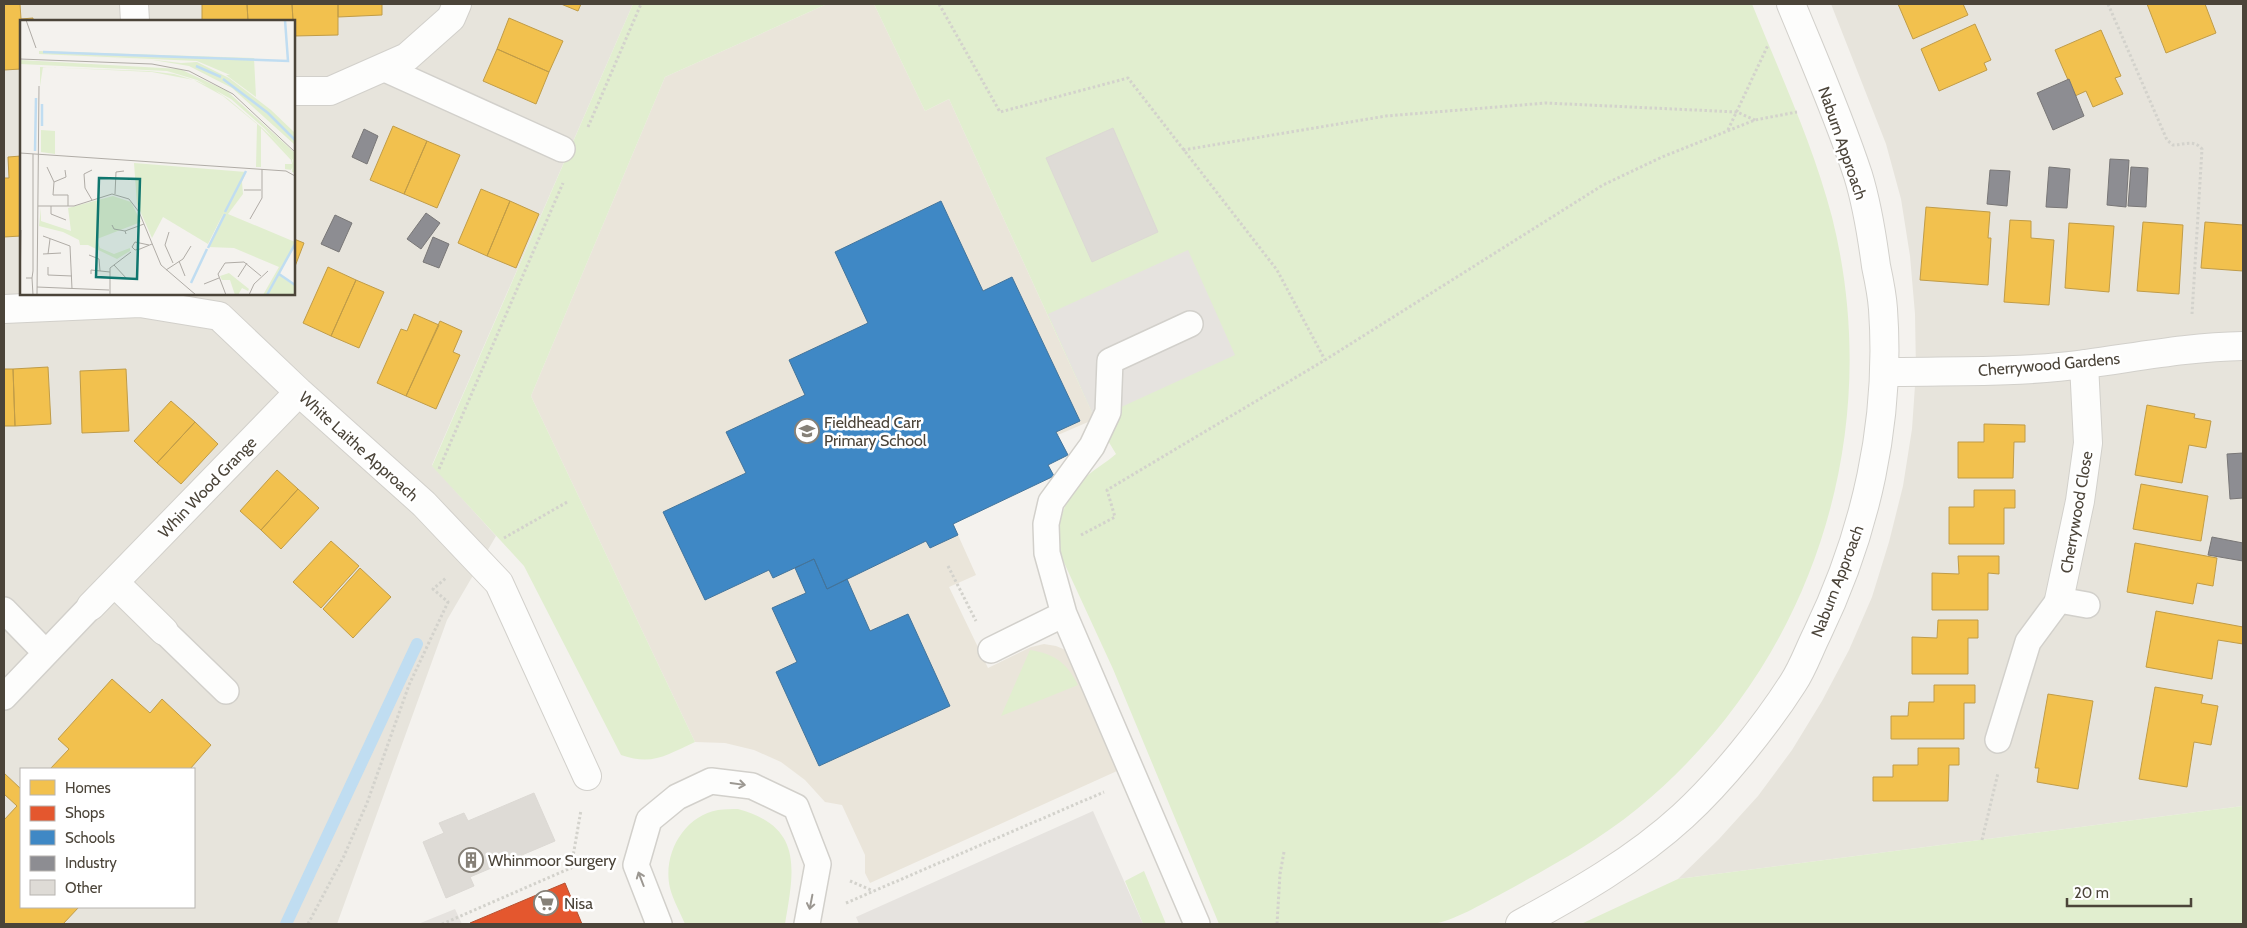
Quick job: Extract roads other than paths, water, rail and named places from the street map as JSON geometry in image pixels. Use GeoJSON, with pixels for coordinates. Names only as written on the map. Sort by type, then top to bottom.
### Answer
{"type":"FeatureCollection","features":[{"type":"Feature","properties":{"kind":"street"},"geometry":{"type":"LineString","coordinates":[[134,4],[135,20]]}},
{"type":"Feature","properties":{"kind":"street"},"geometry":{"type":"LineString","coordinates":[[295,91],[330,91],[407,58],[451,18],[457,4]]}},
{"type":"Feature","properties":{"kind":"street","name":"Naburn Approach"},"geometry":{"type":"LineString","coordinates":[[1520,924],[1580,891],[1633,856],[1682,817],[1717,782],[1794,682],[1825,618],[1851,554],[1869,489],[1880,430],[1884,372],[1883,307],[1873,247],[1858,178],[1832,103],[1790,4]]}},
{"type":"Feature","properties":{"kind":"street","name":"White Laithe Approach"},"geometry":{"type":"LineString","coordinates":[[4,309],[140,299],[219,316],[299,392],[424,504],[499,583],[587,776]]}},
{"type":"Feature","properties":{"kind":"street","name":"Cherrywood Gardens"},"geometry":{"type":"LineString","coordinates":[[1884,372],[1994,370],[2084,364],[2190,348],[2243,346]]}},
{"type":"Feature","properties":{"kind":"street","name":"Cherrywood Close"},"geometry":{"type":"LineString","coordinates":[[2059,600],[2080,501],[2088,443],[2084,364]]}},
{"type":"Feature","properties":{"kind":"street","name":"Whin Wood Grange"},"geometry":{"type":"LineString","coordinates":[[91,606],[299,392]]}},
{"type":"Feature","properties":{"kind":"street"},"geometry":{"type":"LineString","coordinates":[[115,582],[164,631]]}},
{"type":"Feature","properties":{"kind":"lane"},"geometry":{"type":"LineString","coordinates":[[383,68],[562,149]]}},
{"type":"Feature","properties":{"kind":"lane"},"geometry":{"type":"LineString","coordinates":[[1190,324],[1110,361],[1108,412],[1092,446],[1051,502],[1046,524],[1047,553],[1064,614],[1197,924]]}},
{"type":"Feature","properties":{"kind":"lane"},"geometry":{"type":"LineString","coordinates":[[1998,740],[2028,642],[2059,600],[2087,605]]}},
{"type":"Feature","properties":{"kind":"lane","name":"Whin Wood Grange"},"geometry":{"type":"LineString","coordinates":[[4,697],[91,606]]}},
{"type":"Feature","properties":{"kind":"lane"},"geometry":{"type":"LineString","coordinates":[[4,610],[46,653]]}},
{"type":"Feature","properties":{"kind":"lane"},"geometry":{"type":"LineString","coordinates":[[991,650],[1064,614]]}},
{"type":"Feature","properties":{"kind":"lane"},"geometry":{"type":"LineString","coordinates":[[164,631],[226,691]]}},
{"type":"Feature","properties":{"kind":"lane"},"geometry":{"type":"LineString","coordinates":[[658,924],[636,866],[649,820],[677,797],[712,781],[752,786],[796,807],[818,864],[807,922]]}},
{"type":"Feature","properties":{"kind":"waterway"},"geometry":{"type":"LineString","coordinates":[[286,924],[417,644]]}},
{"type":"Feature","properties":{"kind":"place","name":"Fieldhead Carr Primary School"},"geometry":{"type":"Point","coordinates":[807,431]}},
{"type":"Feature","properties":{"kind":"place","name":"Whinmoor Surgery"},"geometry":{"type":"Point","coordinates":[471,860]}},
{"type":"Feature","properties":{"kind":"place","name":"Nisa"},"geometry":{"type":"Point","coordinates":[546,903]}}]}
